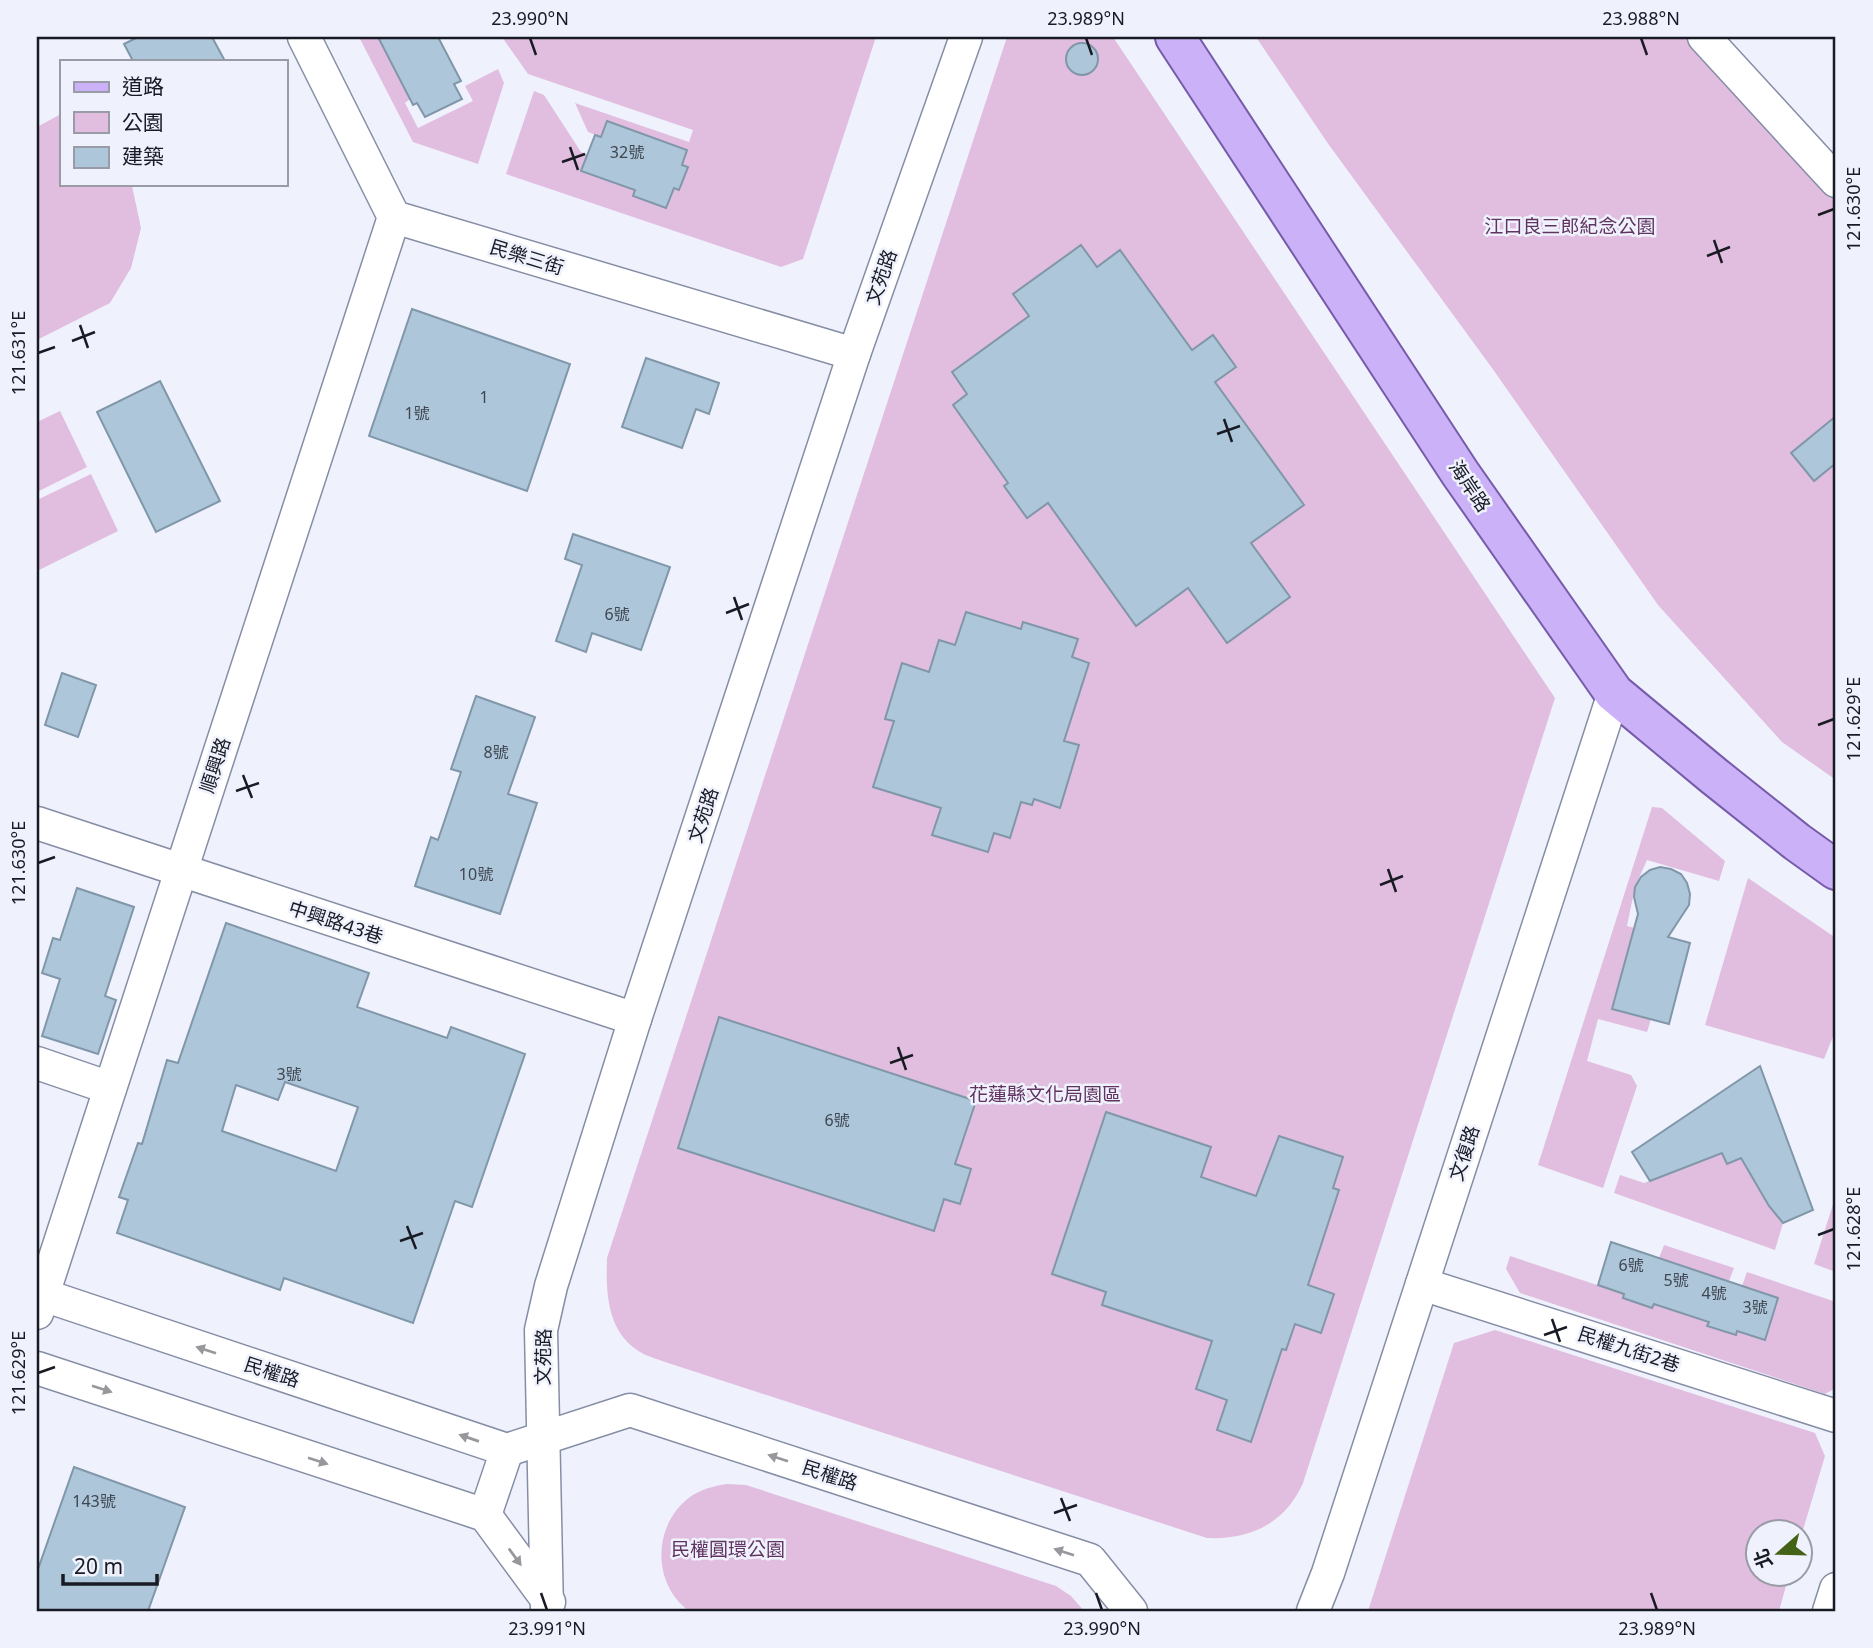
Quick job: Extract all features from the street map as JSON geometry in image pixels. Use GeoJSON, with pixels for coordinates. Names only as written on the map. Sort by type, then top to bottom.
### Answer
{"type":"FeatureCollection","features":[{"type":"Feature","properties":{"kind":"main road","name":"海岸路"},"geometry":{"type":"LineString","coordinates":[[1175,37],[1460,473],[1614,693],[1786,834],[1836,870]]}},
{"type":"Feature","properties":{"kind":"street"},"geometry":{"type":"LineString","coordinates":[[304,37],[394,217]]}},
{"type":"Feature","properties":{"kind":"street","name":"文苑路"},"geometry":{"type":"LineString","coordinates":[[550,1607],[541,1330],[551,1286],[635,1019],[854,354],[966,37]]}},
{"type":"Feature","properties":{"kind":"street"},"geometry":{"type":"LineString","coordinates":[[1703,37],[1836,181]]}},
{"type":"Feature","properties":{"kind":"street","name":"民樂三街"},"geometry":{"type":"LineString","coordinates":[[394,217],[854,354]]}},
{"type":"Feature","properties":{"kind":"street","name":"順興路"},"geometry":{"type":"LineString","coordinates":[[39,1301],[394,217]]}},
{"type":"Feature","properties":{"kind":"street","name":"文復路"},"geometry":{"type":"LineString","coordinates":[[1313,1611],[1328,1573],[1614,693]]}},
{"type":"Feature","properties":{"kind":"street","name":"中興路43巷"},"geometry":{"type":"LineString","coordinates":[[37,823],[635,1019]]}},
{"type":"Feature","properties":{"kind":"street"},"geometry":{"type":"LineString","coordinates":[[37,1063],[110,1088]]}},
{"type":"Feature","properties":{"kind":"street","name":"民權九街2巷"},"geometry":{"type":"LineString","coordinates":[[1422,1284],[1836,1416]]}},
{"type":"Feature","properties":{"kind":"street","name":"民權路"},"geometry":{"type":"LineString","coordinates":[[39,1301],[507,1450],[631,1410],[1090,1560],[1131,1611]]}},
{"type":"Feature","properties":{"kind":"street"},"geometry":{"type":"LineString","coordinates":[[37,1368],[485,1516],[550,1607]]}},
{"type":"Feature","properties":{"kind":"street"},"geometry":{"type":"LineString","coordinates":[[485,1516],[507,1450]]}},
{"type":"Feature","properties":{"kind":"street"},"geometry":{"type":"LineString","coordinates":[[1829,1611],[1836,1589]]}},
{"type":"Feature","properties":{"kind":"green space"},"geometry":{"type":"Polygon","coordinates":[[[359,37],[378,37],[410,99],[405,103],[418,128],[473,101],[465,86],[498,69],[504,83],[478,164],[413,142],[359,37]]]}},
{"type":"Feature","properties":{"kind":"green space"},"geometry":{"type":"Polygon","coordinates":[[[502,37],[876,37],[803,259],[781,267],[506,174],[534,91],[544,95],[581,152],[587,154],[582,171],[635,190],[634,196],[666,208],[674,188],[680,190],[687,167],[682,165],[687,150],[607,121],[601,137],[588,132],[575,103],[689,142],[693,130],[528,74],[502,37]]]}},
{"type":"Feature","properties":{"kind":"green space","name":"花蓮縣文化局園區"},"geometry":{"type":"Polygon","coordinates":[[[1007,37],[1113,37],[1555,698],[1303,1483],[1276,1519],[1264,1527],[1237,1536],[1207,1538],[652,1358],[637,1350],[619,1331],[608,1296],[607,1258],[1007,37]]]}},
{"type":"Feature","properties":{"kind":"green space","name":"江口良三郎紀念公園"},"geometry":{"type":"Polygon","coordinates":[[[1256,37],[1692,37],[1836,196],[1836,780],[1782,742],[1658,605],[1492,368],[1329,145],[1256,37]]]}},
{"type":"Feature","properties":{"kind":"green space"},"geometry":{"type":"Polygon","coordinates":[[[60,115],[60,186],[132,186],[141,228],[131,268],[110,303],[37,340],[37,127],[60,115]]]}},
{"type":"Feature","properties":{"kind":"green space"},"geometry":{"type":"Polygon","coordinates":[[[60,411],[87,467],[37,492],[37,422],[60,411]]]}},
{"type":"Feature","properties":{"kind":"green space"},"geometry":{"type":"Polygon","coordinates":[[[91,474],[118,531],[37,571],[37,500],[91,474]]]}},
{"type":"Feature","properties":{"kind":"green space"},"geometry":{"type":"Polygon","coordinates":[[[1652,807],[1662,808],[1725,861],[1719,881],[1647,860],[1635,887],[1627,926],[1635,928],[1613,1009],[1651,1019],[1647,1032],[1598,1019],[1587,1061],[1631,1075],[1637,1086],[1603,1188],[1538,1165],[1652,807]]]}},
{"type":"Feature","properties":{"kind":"green space"},"geometry":{"type":"Polygon","coordinates":[[[1748,878],[1836,938],[1836,1029],[1824,1059],[1705,1025],[1748,878]]]}},
{"type":"Feature","properties":{"kind":"green space"},"geometry":{"type":"Polygon","coordinates":[[[1722,1153],[1727,1164],[1741,1158],[1769,1206],[1783,1223],[1775,1250],[1614,1193],[1620,1175],[1644,1183],[1722,1153]]]}},
{"type":"Feature","properties":{"kind":"green space"},"geometry":{"type":"Polygon","coordinates":[[[1836,1195],[1836,1272],[1814,1264],[1836,1195]]]}},
{"type":"Feature","properties":{"kind":"green space"},"geometry":{"type":"Polygon","coordinates":[[[1664,1245],[1734,1268],[1729,1281],[1659,1258],[1664,1245]]]}},
{"type":"Feature","properties":{"kind":"green space"},"geometry":{"type":"Polygon","coordinates":[[[1510,1256],[1624,1294],[1623,1298],[1652,1308],[1654,1304],[1709,1322],[1708,1326],[1735,1335],[1737,1331],[1764,1340],[1778,1298],[1742,1286],[1747,1272],[1836,1302],[1836,1388],[1825,1394],[1520,1293],[1506,1269],[1510,1256]]]}},
{"type":"Feature","properties":{"kind":"green space"},"geometry":{"type":"Polygon","coordinates":[[[1495,1330],[1815,1433],[1825,1456],[1807,1518],[1744,1518],[1744,1588],[1785,1588],[1779,1611],[1368,1611],[1454,1343],[1495,1330]]]}},
{"type":"Feature","properties":{"kind":"green space","name":"民權圓環公園"},"geometry":{"type":"Polygon","coordinates":[[[727,1484],[746,1485],[1056,1586],[1071,1596],[1084,1611],[689,1611],[668,1585],[661,1554],[663,1538],[669,1522],[690,1497],[708,1488],[727,1484]]]}},
{"type":"Feature","properties":{"kind":"building"},"geometry":{"type":"Polygon","coordinates":[[[138,37],[212,37],[224,60],[132,60],[124,44],[138,37]]]}},
{"type":"Feature","properties":{"kind":"building"},"geometry":{"type":"Polygon","coordinates":[[[378,37],[438,37],[461,81],[454,84],[462,99],[425,117],[417,103],[413,105],[378,37]]]}},
{"type":"Feature","properties":{"kind":"building"},"geometry":{"type":"Polygon","coordinates":[[[1082,43],[1094,47],[1098,59],[1094,71],[1082,75],[1070,71],[1066,59],[1070,47],[1082,43]]]}},
{"type":"Feature","properties":{"kind":"building"},"geometry":{"type":"Polygon","coordinates":[[[607,121],[687,150],[682,165],[688,167],[679,190],[674,188],[666,208],[633,196],[635,190],[581,171],[595,135],[601,137],[607,121]]]}},
{"type":"Feature","properties":{"kind":"building"},"geometry":{"type":"Polygon","coordinates":[[[1081,245],[1097,267],[1120,250],[1192,350],[1213,335],[1236,367],[1215,382],[1304,505],[1251,543],[1290,597],[1227,643],[1188,588],[1136,626],[1048,503],[1027,518],[1004,486],[1008,483],[953,405],[967,394],[952,372],[1029,316],[1013,294],[1081,245]]]}},
{"type":"Feature","properties":{"kind":"building"},"geometry":{"type":"Polygon","coordinates":[[[412,309],[570,364],[527,491],[369,436],[412,309]]]}},
{"type":"Feature","properties":{"kind":"building"},"geometry":{"type":"Polygon","coordinates":[[[646,358],[719,383],[709,414],[696,409],[682,448],[622,427],[646,358]]]}},
{"type":"Feature","properties":{"kind":"building"},"geometry":{"type":"Polygon","coordinates":[[[160,381],[220,501],[156,532],[97,412],[160,381]]]}},
{"type":"Feature","properties":{"kind":"building"},"geometry":{"type":"Polygon","coordinates":[[[1836,416],[1836,463],[1814,481],[1791,453],[1836,416]]]}},
{"type":"Feature","properties":{"kind":"building"},"geometry":{"type":"Polygon","coordinates":[[[573,534],[670,567],[641,650],[592,633],[586,652],[556,641],[582,565],[565,559],[573,534]]]}},
{"type":"Feature","properties":{"kind":"building"},"geometry":{"type":"Polygon","coordinates":[[[966,612],[1021,629],[1023,622],[1078,639],[1072,657],[1089,663],[1064,741],[1079,745],[1060,808],[1034,799],[1032,805],[1021,802],[1010,838],[994,833],[988,852],[932,835],[941,808],[873,787],[894,721],[885,719],[902,663],[929,672],[939,640],[955,645],[966,612]]]}},
{"type":"Feature","properties":{"kind":"building"},"geometry":{"type":"Polygon","coordinates":[[[62,673],[96,685],[78,737],[45,725],[62,673]]]}},
{"type":"Feature","properties":{"kind":"building"},"geometry":{"type":"Polygon","coordinates":[[[476,696],[535,717],[508,794],[537,803],[500,914],[415,886],[431,837],[438,840],[461,772],[451,769],[476,696]]]}},
{"type":"Feature","properties":{"kind":"building"},"geometry":{"type":"Polygon","coordinates":[[[1660,867],[1681,874],[1690,894],[1689,905],[1668,937],[1690,943],[1669,1024],[1612,1009],[1638,914],[1635,887],[1641,877],[1660,867]]]}},
{"type":"Feature","properties":{"kind":"building"},"geometry":{"type":"Polygon","coordinates":[[[77,888],[134,907],[105,996],[116,1000],[98,1054],[42,1036],[60,979],[42,973],[53,938],[60,940],[77,888]]]}},
{"type":"Feature","properties":{"kind":"building"},"geometry":{"type":"Polygon","coordinates":[[[226,923],[369,973],[357,1007],[447,1038],[451,1027],[525,1054],[472,1207],[455,1201],[413,1323],[284,1278],[280,1290],[117,1233],[128,1200],[119,1197],[138,1143],[142,1144],[167,1060],[178,1063],[226,923]],[[285,1082],[278,1100],[236,1085],[222,1131],[336,1171],[358,1107],[285,1082]]]}},
{"type":"Feature","properties":{"kind":"building"},"geometry":{"type":"Polygon","coordinates":[[[719,1017],[976,1101],[955,1164],[971,1169],[960,1204],[944,1199],[934,1231],[678,1148],[719,1017]]]}},
{"type":"Feature","properties":{"kind":"building"},"geometry":{"type":"Polygon","coordinates":[[[1760,1066],[1813,1210],[1783,1223],[1769,1206],[1741,1158],[1727,1164],[1722,1153],[1650,1181],[1632,1152],[1760,1066]]]}},
{"type":"Feature","properties":{"kind":"building"},"geometry":{"type":"Polygon","coordinates":[[[1106,1112],[1211,1147],[1201,1177],[1256,1196],[1279,1136],[1343,1157],[1333,1188],[1339,1190],[1308,1285],[1334,1294],[1321,1333],[1295,1324],[1286,1350],[1282,1349],[1251,1442],[1217,1430],[1227,1400],[1196,1389],[1212,1341],[1102,1305],[1106,1292],[1052,1274],[1106,1112]]]}},
{"type":"Feature","properties":{"kind":"building"},"geometry":{"type":"Polygon","coordinates":[[[1611,1242],[1778,1298],[1765,1340],[1737,1331],[1736,1335],[1707,1326],[1709,1322],[1654,1304],[1652,1308],[1623,1298],[1624,1294],[1598,1285],[1611,1242]]]}},
{"type":"Feature","properties":{"kind":"building"},"geometry":{"type":"Polygon","coordinates":[[[74,1467],[185,1507],[148,1611],[37,1611],[37,1572],[74,1467]]]}}]}
